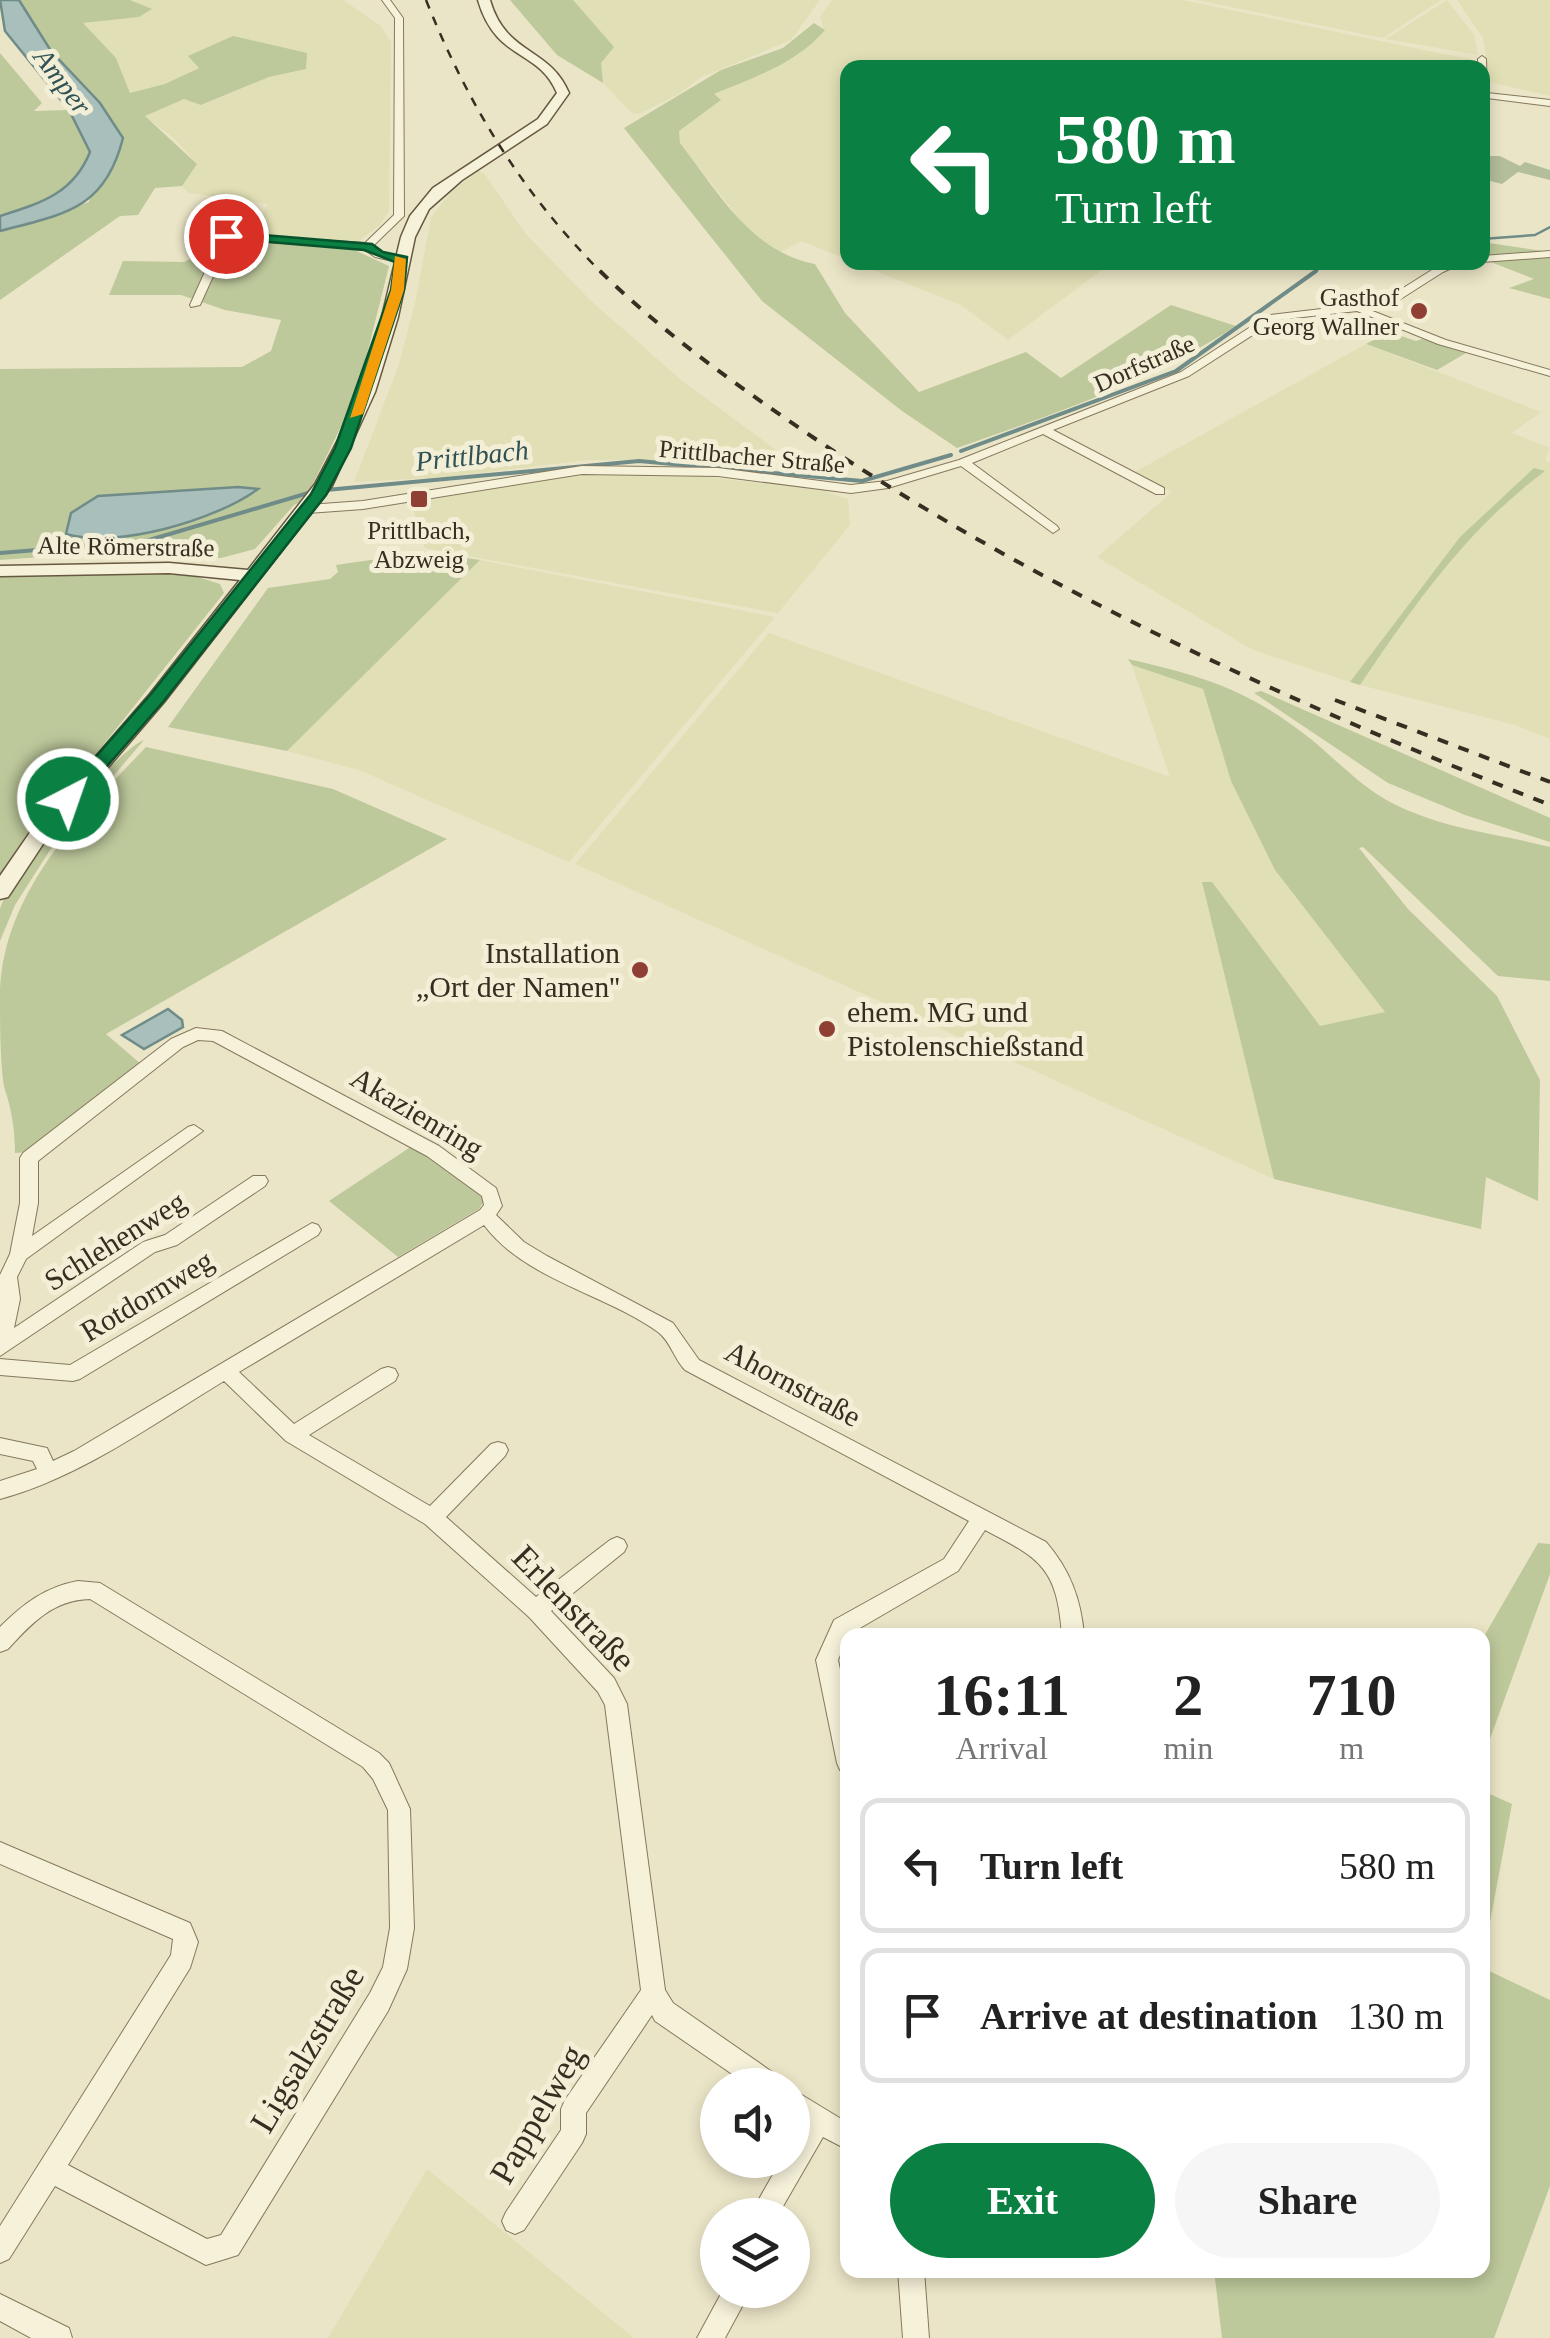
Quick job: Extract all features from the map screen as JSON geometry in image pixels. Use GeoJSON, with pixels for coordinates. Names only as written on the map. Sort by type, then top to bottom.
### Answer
{"type":"FeatureCollection","features":[{"type":"Feature","properties":{"kind":"main road"},"geometry":{"type":"LineString","coordinates":[[0,892],[38,836],[157,698],[316,497],[343,448],[380,348],[408,229],[435,192],[476,161],[536,128],[562,101],[562,86],[554,74],[492,30],[484,0]]}},
{"type":"Feature","properties":{"kind":"main road","name":"Alte Römerstraße"},"geometry":{"type":"LineString","coordinates":[[0,571],[150,568],[252,576]]}},
{"type":"Feature","properties":{"kind":"street"},"geometry":{"type":"LineString","coordinates":[[367,246],[399,216],[399,18],[386,0]]}},
{"type":"Feature","properties":{"kind":"street"},"geometry":{"type":"LineString","coordinates":[[1490,100],[1550,103]]}},
{"type":"Feature","properties":{"kind":"street"},"geometry":{"type":"LineString","coordinates":[[195,305],[226,236],[367,246],[379,255],[402,260]]}},
{"type":"Feature","properties":{"kind":"street"},"geometry":{"type":"LineString","coordinates":[[1490,258],[1550,254]]}},
{"type":"Feature","properties":{"kind":"street","name":"Dorfstraße"},"geometry":{"type":"LineString","coordinates":[[958,464],[1185,374],[1273,318],[1362,310],[1398,299],[1435,270]]}},
{"type":"Feature","properties":{"kind":"street"},"geometry":{"type":"LineString","coordinates":[[1362,310],[1442,342],[1550,373]]}},
{"type":"Feature","properties":{"kind":"street"},"geometry":{"type":"LineString","coordinates":[[1043,430],[1160,491]]}},
{"type":"Feature","properties":{"kind":"street"},"geometry":{"type":"LineString","coordinates":[[958,464],[1053,529]]}},
{"type":"Feature","properties":{"kind":"street","name":"Prittlbacher Straße"},"geometry":{"type":"LineString","coordinates":[[316,497],[362,506],[582,470],[718,472],[850,489],[902,481],[958,464]]}},
{"type":"Feature","properties":{"kind":"street","name":"Akazienring"},"geometry":{"type":"LineString","coordinates":[[0,1347],[11,1299],[8,1278],[19,1254],[29,1203],[29,1158],[196,1034],[216,1036],[433,1150],[490,1193],[493,1206],[486,1215]]}},
{"type":"Feature","properties":{"kind":"street"},"geometry":{"type":"LineString","coordinates":[[19,1254],[194,1131]]}},
{"type":"Feature","properties":{"kind":"street","name":"Schlehenweg"},"geometry":{"type":"LineString","coordinates":[[0,1347],[149,1247],[171,1240],[258,1181]]}},
{"type":"Feature","properties":{"kind":"street"},"geometry":{"type":"LineString","coordinates":[[0,1490],[49,1473],[486,1215]]}},
{"type":"Feature","properties":{"kind":"street","name":"Ahornstraße"},"geometry":{"type":"LineString","coordinates":[[486,1215],[493,1229],[530,1254],[669,1330],[682,1357],[692,1364],[1039,1548],[1059,1570],[1072,1603],[1073,1628]]}},
{"type":"Feature","properties":{"kind":"street","name":"Rotdornweg"},"geometry":{"type":"LineString","coordinates":[[0,1368],[73,1373],[312,1230]]}},
{"type":"Feature","properties":{"kind":"street","name":"Erlenstraße"},"geometry":{"type":"LineString","coordinates":[[225,1370],[294,1435],[432,1518],[536,1610],[606,1685],[616,1704],[653,1992]]}},
{"type":"Feature","properties":{"kind":"street"},"geometry":{"type":"LineString","coordinates":[[294,1435],[388,1375]]}},
{"type":"Feature","properties":{"kind":"street"},"geometry":{"type":"LineString","coordinates":[[0,1446],[40,1454],[49,1473]]}},
{"type":"Feature","properties":{"kind":"street"},"geometry":{"type":"LineString","coordinates":[[432,1518],[498,1450]]}},
{"type":"Feature","properties":{"kind":"street"},"geometry":{"type":"LineString","coordinates":[[841,1628],[950,1566],[984,1516]]}},
{"type":"Feature","properties":{"kind":"street"},"geometry":{"type":"LineString","coordinates":[[536,1610],[618,1546]]}},
{"type":"Feature","properties":{"kind":"street","name":"Ligsalzstraße"},"geometry":{"type":"LineString","coordinates":[[0,1642],[47,1598],[71,1589],[93,1590],[371,1760],[381,1771],[399,1810],[402,1928],[394,1969],[379,2002],[229,2246],[206,2252],[50,2170]]}},
{"type":"Feature","properties":{"kind":"street"},"geometry":{"type":"LineString","coordinates":[[840,1629],[827,1660],[840,1724]]}},
{"type":"Feature","properties":{"kind":"street"},"geometry":{"type":"LineString","coordinates":[[0,1852],[182,1931],[186,1942],[182,1960],[0,2250]]}},
{"type":"Feature","properties":{"kind":"street"},"geometry":{"type":"LineString","coordinates":[[653,1992],[664,2012],[745,2068]]}},
{"type":"Feature","properties":{"kind":"street","name":"Pappelweg"},"geometry":{"type":"LineString","coordinates":[[515,2220],[573,2134],[574,2108],[653,1992]]}},
{"type":"Feature","properties":{"kind":"street"},"geometry":{"type":"LineString","coordinates":[[810,2113],[840,2133]]}},
{"type":"Feature","properties":{"kind":"street"},"geometry":{"type":"LineString","coordinates":[[773,2198],[820,2120]]}},
{"type":"Feature","properties":{"kind":"street"},"geometry":{"type":"LineString","coordinates":[[912,2278],[916,2338]]}},
{"type":"Feature","properties":{"kind":"street"},"geometry":{"type":"LineString","coordinates":[[0,2307],[59,2338]]}},
{"type":"Feature","properties":{"kind":"street"},"geometry":{"type":"LineString","coordinates":[[710,2338],[728,2308]]}},
{"type":"Feature","properties":{"kind":"green space"},"geometry":{"type":"Polygon","coordinates":[[[19,0],[130,0],[152,9],[139,17],[83,23],[116,58],[130,93],[165,84],[199,68],[188,56],[233,36],[307,53],[306,69],[269,77],[201,105],[184,99],[145,116],[197,164],[182,186],[155,188],[138,215],[120,216],[0,300],[0,231],[89,202],[100,103],[51,51],[19,0]]]}},
{"type":"Feature","properties":{"kind":"green space"},"geometry":{"type":"Polygon","coordinates":[[[130,0],[343,0],[381,26],[391,42],[389,211],[380,225],[359,241],[251,234],[268,204],[189,193],[182,186],[197,164],[175,139],[144,116],[184,99],[202,105],[269,77],[306,69],[205,49],[189,56],[200,67],[165,84],[130,93],[116,58],[82,23],[139,17],[151,10],[130,0]]]}},
{"type":"Feature","properties":{"kind":"green space"},"geometry":{"type":"Polygon","coordinates":[[[510,0],[573,0],[614,47],[601,63],[603,83],[557,55],[510,0]]]}},
{"type":"Feature","properties":{"kind":"green space"},"geometry":{"type":"Polygon","coordinates":[[[573,0],[820,0],[791,40],[700,78],[679,94],[639,114],[632,113],[603,83],[588,20],[573,0]]]}},
{"type":"Feature","properties":{"kind":"green space"},"geometry":{"type":"Polygon","coordinates":[[[832,0],[1182,0],[1473,60],[840,60],[840,256],[801,241],[779,253],[755,239],[680,143],[679,131],[720,101],[713,95],[761,73],[824,30],[820,17],[832,0]]]}},
{"type":"Feature","properties":{"kind":"green space"},"geometry":{"type":"Polygon","coordinates":[[[1197,0],[1441,0],[1383,38],[1197,0]]]}},
{"type":"Feature","properties":{"kind":"green space"},"geometry":{"type":"Polygon","coordinates":[[[1447,0],[1474,35],[1478,55],[1386,39],[1447,0]]]}},
{"type":"Feature","properties":{"kind":"green space"},"geometry":{"type":"Polygon","coordinates":[[[1457,0],[1550,0],[1550,96],[1490,82],[1490,60],[1486,60],[1483,38],[1457,0]]]}},
{"type":"Feature","properties":{"kind":"green space"},"geometry":{"type":"Polygon","coordinates":[[[814,23],[825,30],[814,42],[774,68],[714,94],[721,100],[679,131],[680,143],[754,233],[772,247],[815,264],[845,313],[919,392],[1026,352],[1061,378],[1171,305],[1236,326],[1135,380],[957,448],[902,411],[762,301],[624,128],[721,70],[783,48],[814,23]]]}},
{"type":"Feature","properties":{"kind":"green space"},"geometry":{"type":"Polygon","coordinates":[[[0,53],[42,103],[34,111],[70,110],[90,152],[74,179],[54,196],[0,216],[0,53]]]}},
{"type":"Feature","properties":{"kind":"green space"},"geometry":{"type":"Polygon","coordinates":[[[1490,156],[1550,170],[1550,180],[1518,172],[1502,184],[1490,181],[1490,156]]]}},
{"type":"Feature","properties":{"kind":"green space"},"geometry":{"type":"Polygon","coordinates":[[[478,171],[484,173],[525,233],[590,300],[680,379],[799,467],[693,460],[587,460],[447,477],[354,482],[399,364],[431,217],[451,192],[478,171]]]}},
{"type":"Feature","properties":{"kind":"green space"},"geometry":{"type":"Polygon","coordinates":[[[251,234],[335,241],[389,266],[357,394],[305,500],[294,505],[255,549],[221,558],[100,553],[0,560],[0,369],[242,367],[271,351],[281,320],[225,310],[181,295],[109,295],[123,261],[184,262],[220,245],[219,238],[251,234]],[[238,487],[98,496],[174,526],[257,492],[238,487]]]}},
{"type":"Feature","properties":{"kind":"green space"},"geometry":{"type":"Polygon","coordinates":[[[1490,243],[1550,252],[1550,299],[1509,288],[1534,279],[1490,262],[1490,243]]]}},
{"type":"Feature","properties":{"kind":"green space"},"geometry":{"type":"Polygon","coordinates":[[[873,270],[1102,270],[1008,340],[961,305],[873,270]]]}},
{"type":"Feature","properties":{"kind":"green space"},"geometry":{"type":"Polygon","coordinates":[[[1389,332],[1466,353],[1437,370],[1366,344],[1389,332]]]}},
{"type":"Feature","properties":{"kind":"green space"},"geometry":{"type":"Polygon","coordinates":[[[1366,344],[1541,412],[1512,433],[1550,448],[1545,460],[1550,463],[1550,739],[1515,725],[1360,685],[1441,569],[1534,468],[1460,537],[1350,682],[1253,650],[1097,557],[1172,492],[1133,473],[1366,344]]]}},
{"type":"Feature","properties":{"kind":"green space"},"geometry":{"type":"Polygon","coordinates":[[[1534,468],[1545,471],[1466,543],[1360,685],[1350,682],[1460,537],[1534,468]]]}},
{"type":"Feature","properties":{"kind":"green space"},"geometry":{"type":"Polygon","coordinates":[[[666,472],[825,491],[848,499],[850,525],[778,613],[425,548],[410,499],[578,473],[666,472]]]}},
{"type":"Feature","properties":{"kind":"green space"},"geometry":{"type":"Polygon","coordinates":[[[426,552],[480,560],[287,751],[168,727],[268,588],[330,579],[338,572],[336,565],[426,552]]]}},
{"type":"Feature","properties":{"kind":"green space"},"geometry":{"type":"Polygon","coordinates":[[[480,560],[775,617],[569,862],[359,770],[287,751],[480,560]]]}},
{"type":"Feature","properties":{"kind":"green space"},"geometry":{"type":"Polygon","coordinates":[[[188,574],[220,584],[224,593],[0,875],[0,575],[188,574]]]}},
{"type":"Feature","properties":{"kind":"green space"},"geometry":{"type":"Polygon","coordinates":[[[769,633],[1170,777],[1132,665],[1203,689],[1231,781],[1275,870],[1385,1012],[1320,1027],[1212,883],[1202,882],[1274,1179],[575,864],[769,633]]]}},
{"type":"Feature","properties":{"kind":"green space"},"geometry":{"type":"Polygon","coordinates":[[[1128,659],[1199,678],[1260,704],[1303,733],[1369,789],[1413,813],[1550,847],[1550,981],[1498,976],[1363,847],[1359,848],[1408,909],[1497,996],[1540,1080],[1538,1201],[1486,1177],[1481,1229],[1274,1179],[1202,882],[1212,882],[1320,1026],[1385,1012],[1275,870],[1231,781],[1203,689],[1132,665],[1128,659]]]}},
{"type":"Feature","properties":{"kind":"green space"},"geometry":{"type":"Polygon","coordinates":[[[1261,691],[1550,818],[1550,842],[1465,815],[1388,783],[1254,693],[1261,691]]]}},
{"type":"Feature","properties":{"kind":"green space"},"geometry":{"type":"Polygon","coordinates":[[[144,740],[50,850],[15,905],[0,941],[0,910],[23,869],[91,787],[144,740]]]}},
{"type":"Feature","properties":{"kind":"green space"},"geometry":{"type":"Polygon","coordinates":[[[146,747],[333,789],[447,839],[106,1034],[142,1065],[28,1152],[15,1153],[2,1071],[0,1019],[4,960],[14,925],[48,860],[95,801],[146,747]]]}},
{"type":"Feature","properties":{"kind":"green space"},"geometry":{"type":"Polygon","coordinates":[[[412,1146],[482,1195],[484,1201],[479,1209],[398,1257],[329,1201],[412,1146]]]}},
{"type":"Feature","properties":{"kind":"green space"},"geometry":{"type":"Polygon","coordinates":[[[1538,1543],[1550,1544],[1550,1574],[1490,1739],[1490,1628],[1538,1543]]]}},
{"type":"Feature","properties":{"kind":"green space"},"geometry":{"type":"Polygon","coordinates":[[[1490,1794],[1512,1804],[1490,1922],[1490,1794]]]}},
{"type":"Feature","properties":{"kind":"green space"},"geometry":{"type":"Polygon","coordinates":[[[1490,1971],[1550,2000],[1550,2186],[1494,2338],[1222,2338],[1215,2278],[1490,2278],[1490,1971]]]}},
{"type":"Feature","properties":{"kind":"green space"},"geometry":{"type":"Polygon","coordinates":[[[427,2169],[634,2338],[328,2338],[427,2169]]]}},
{"type":"Feature","properties":{"kind":"water","name":"Amper"},"geometry":{"type":"Polygon","coordinates":[[[0,0],[19,0],[51,51],[100,103],[123,138],[105,181],[93,195],[62,213],[0,231],[0,216],[54,195],[75,178],[90,152],[69,110],[5,31],[0,0]]]}},
{"type":"Feature","properties":{"kind":"water"},"geometry":{"type":"Polygon","coordinates":[[[258,489],[217,511],[165,529],[112,538],[66,534],[71,513],[98,496],[258,489]]]}},
{"type":"Feature","properties":{"kind":"water"},"geometry":{"type":"Polygon","coordinates":[[[168,1009],[182,1020],[183,1027],[144,1049],[122,1035],[168,1009]]]}},
{"type":"Feature","properties":{"kind":"waterway","name":"Prittlbach"},"geometry":{"type":"LineString","coordinates":[[1490,238],[1535,235],[1550,227]]}},
{"type":"Feature","properties":{"kind":"waterway","name":"Prittlbach"},"geometry":{"type":"LineString","coordinates":[[1313,273],[1317,270]]}},
{"type":"Feature","properties":{"kind":"waterway","name":"Prittlbach"},"geometry":{"type":"LineString","coordinates":[[961,451],[1176,371],[1316,271]]}},
{"type":"Feature","properties":{"kind":"waterway","name":"Prittlbach"},"geometry":{"type":"LineString","coordinates":[[326,490],[639,461],[862,481],[951,455]]}},
{"type":"Feature","properties":{"kind":"waterway","name":"Prittlbach"},"geometry":{"type":"LineString","coordinates":[[0,553],[146,541],[315,491]]}},
{"type":"Feature","properties":{"kind":"railway"},"geometry":{"type":"LineString","coordinates":[[426,0],[460,76],[500,146],[547,211],[601,272]]}},
{"type":"Feature","properties":{"kind":"railway"},"geometry":{"type":"LineString","coordinates":[[601,272],[676,338],[758,399],[901,494],[990,546],[1080,595],[1265,685],[1550,805]]}},
{"type":"Feature","properties":{"kind":"railway"},"geometry":{"type":"LineString","coordinates":[[1335,700],[1550,782]]}},
{"type":"Feature","properties":{"kind":"slow traffic"},"geometry":{"type":"LineString","coordinates":[[355,414],[398,290],[402,260],[399,259]]}},
{"type":"Feature","properties":{"kind":"place","name":"Gasthof Georg Wallner"},"geometry":{"type":"Point","coordinates":[1419,311]}},
{"type":"Feature","properties":{"kind":"place","name":"Prittlbach, Abzweig"},"geometry":{"type":"Point","coordinates":[419,499]}},
{"type":"Feature","properties":{"kind":"place","name":"Installation „Ort der Namen''"},"geometry":{"type":"Point","coordinates":[640,970]}},
{"type":"Feature","properties":{"kind":"place","name":"ehem. MG und Pistolenschießstand"},"geometry":{"type":"Point","coordinates":[827,1029]}},
{"type":"Feature","properties":{"kind":"route"},"geometry":{"type":"LineString","coordinates":[[68,799],[157,698],[318,495],[343,448],[398,290],[402,260],[379,255],[367,246],[226,236]]}}]}
